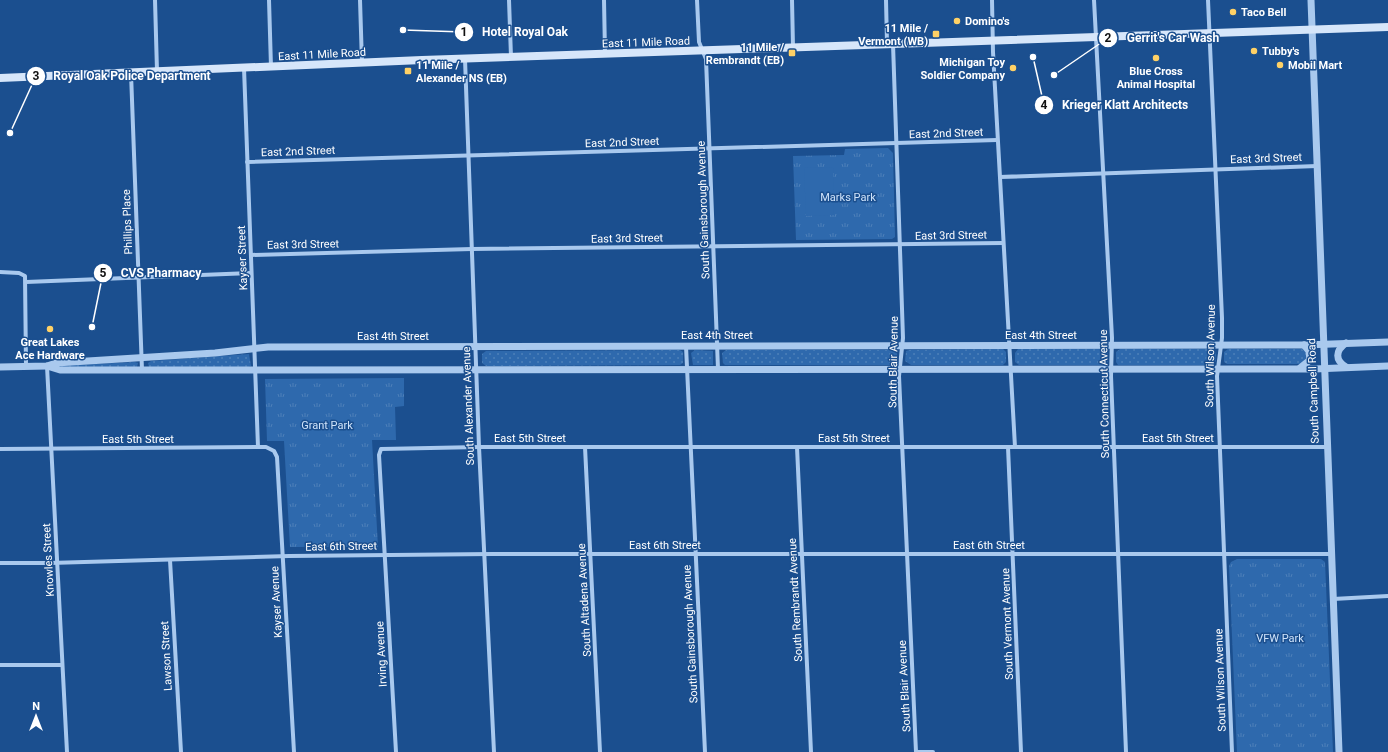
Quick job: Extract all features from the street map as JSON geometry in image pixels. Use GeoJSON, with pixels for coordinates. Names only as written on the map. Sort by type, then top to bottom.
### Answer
{"type":"FeatureCollection","features":[{"type":"Feature","properties":{"kind":"main road","name":"East 11 Mile Road"},"geometry":{"type":"LineString","coordinates":[[0,78],[511,57],[1388,26]]}},
{"type":"Feature","properties":{"kind":"street"},"geometry":{"type":"LineString","coordinates":[[155,0],[157,72]]}},
{"type":"Feature","properties":{"kind":"street"},"geometry":{"type":"LineString","coordinates":[[269,0],[271,67]]}},
{"type":"Feature","properties":{"kind":"street"},"geometry":{"type":"LineString","coordinates":[[360,0],[362,63]]}},
{"type":"Feature","properties":{"kind":"street"},"geometry":{"type":"LineString","coordinates":[[509,0],[511,57]]}},
{"type":"Feature","properties":{"kind":"street"},"geometry":{"type":"LineString","coordinates":[[604,0],[605,54]]}},
{"type":"Feature","properties":{"kind":"street","name":"South Gainsborough Avenue"},"geometry":{"type":"LineString","coordinates":[[697,0],[699,42],[706,60],[718,369]]}},
{"type":"Feature","properties":{"kind":"street"},"geometry":{"type":"LineString","coordinates":[[792,0],[793,47]]}},
{"type":"Feature","properties":{"kind":"street","name":"South Blair Avenue"},"geometry":{"type":"LineString","coordinates":[[886,0],[896,143],[900,244],[902,346],[900,368],[902,447],[916,752]]}},
{"type":"Feature","properties":{"kind":"street"},"geometry":{"type":"LineString","coordinates":[[992,0],[992,40],[1015,447]]}},
{"type":"Feature","properties":{"kind":"street","name":"South Connecticut Avenue"},"geometry":{"type":"LineString","coordinates":[[1094,0],[1112,346],[1111,368],[1126,752]]}},
{"type":"Feature","properties":{"kind":"street","name":"South Wilson Avenue"},"geometry":{"type":"LineString","coordinates":[[1208,0],[1208,32],[1222,318],[1222,338],[1217,376],[1232,752]]}},
{"type":"Feature","properties":{"kind":"street","name":"South Campbell Road"},"geometry":{"type":"LineString","coordinates":[[1312,0],[1326,447],[1338,752]]}},
{"type":"Feature","properties":{"kind":"street","name":"South Alexander Avenue"},"geometry":{"type":"LineString","coordinates":[[465,59],[479,447],[494,752]]}},
{"type":"Feature","properties":{"kind":"street","name":"Kayser Street"},"geometry":{"type":"LineString","coordinates":[[244,68],[258,447]]}},
{"type":"Feature","properties":{"kind":"street","name":"Phillips Place"},"geometry":{"type":"LineString","coordinates":[[131,73],[142,370]]}},
{"type":"Feature","properties":{"kind":"street","name":"East 2nd Street"},"geometry":{"type":"LineString","coordinates":[[247,162],[998,140]]}},
{"type":"Feature","properties":{"kind":"street","name":"East 3rd Street"},"geometry":{"type":"LineString","coordinates":[[1000,177],[1317,166]]}},
{"type":"Feature","properties":{"kind":"street","name":"East 3rd Street"},"geometry":{"type":"LineString","coordinates":[[250,255],[472,249],[1003,243]]}},
{"type":"Feature","properties":{"kind":"street"},"geometry":{"type":"LineString","coordinates":[[0,272],[23,274],[26,282],[24,294],[26,366]]}},
{"type":"Feature","properties":{"kind":"street"},"geometry":{"type":"LineString","coordinates":[[26,282],[251,272]]}},
{"type":"Feature","properties":{"kind":"street","name":"East 4th Street"},"geometry":{"type":"LineString","coordinates":[[47,366],[56,363],[215,353],[254,348],[1304,345],[1388,342]]}},
{"type":"Feature","properties":{"kind":"street"},"geometry":{"type":"LineString","coordinates":[[1346,343],[1340,348],[1337,355],[1340,362],[1346,367]]}},
{"type":"Feature","properties":{"kind":"street"},"geometry":{"type":"LineString","coordinates":[[1300,369],[1310,360],[1309,351],[1304,345]]}},
{"type":"Feature","properties":{"kind":"street","name":"South Gainsborough Avenue"},"geometry":{"type":"LineString","coordinates":[[686,346],[705,752]]}},
{"type":"Feature","properties":{"kind":"street","name":"East 4th Street"},"geometry":{"type":"LineString","coordinates":[[0,367],[47,366],[60,370],[255,370],[900,368],[1300,369],[1388,366]]}},
{"type":"Feature","properties":{"kind":"street","name":"Knowles Street"},"geometry":{"type":"LineString","coordinates":[[47,366],[50,448],[67,752]]}},
{"type":"Feature","properties":{"kind":"street","name":"East 5th Street"},"geometry":{"type":"LineString","coordinates":[[0,449],[266,447],[274,451]]}},
{"type":"Feature","properties":{"kind":"street","name":"East 5th Street"},"geometry":{"type":"LineString","coordinates":[[382,449],[479,447],[1326,447]]}},
{"type":"Feature","properties":{"kind":"street","name":"South Altadena Avenue"},"geometry":{"type":"LineString","coordinates":[[585,447],[600,752]]}},
{"type":"Feature","properties":{"kind":"street","name":"South Rembrandt Avenue"},"geometry":{"type":"LineString","coordinates":[[797,447],[811,752]]}},
{"type":"Feature","properties":{"kind":"street","name":"South Vermont Avenue"},"geometry":{"type":"LineString","coordinates":[[1008,447],[1021,752]]}},
{"type":"Feature","properties":{"kind":"street","name":"Irving Avenue"},"geometry":{"type":"LineString","coordinates":[[382,449],[379,455],[396,752]]}},
{"type":"Feature","properties":{"kind":"street","name":"Kayser Avenue"},"geometry":{"type":"LineString","coordinates":[[274,451],[276,457],[294,752]]}},
{"type":"Feature","properties":{"kind":"street","name":"East 6th Street"},"geometry":{"type":"LineString","coordinates":[[0,563],[57,563],[282,556],[484,554],[1331,554]]}},
{"type":"Feature","properties":{"kind":"street","name":"Lawson Street"},"geometry":{"type":"LineString","coordinates":[[170,560],[180,752]]}},
{"type":"Feature","properties":{"kind":"street"},"geometry":{"type":"LineString","coordinates":[[1333,598],[1388,596]]}},
{"type":"Feature","properties":{"kind":"street"},"geometry":{"type":"LineString","coordinates":[[0,665],[62,665]]}},
{"type":"Feature","properties":{"kind":"street"},"geometry":{"type":"LineString","coordinates":[[916,752],[932,752]]}},
{"type":"Feature","properties":{"kind":"green space","name":"Marks Park"},"geometry":{"type":"Polygon","coordinates":[[[888,148],[893,153],[895,237],[892,239],[796,240],[793,156],[844,155],[845,149],[888,148]]]}},
{"type":"Feature","properties":{"kind":"green space"},"geometry":{"type":"Polygon","coordinates":[[[833,167],[834,215],[806,216],[804,168],[833,167]]]}},
{"type":"Feature","properties":{"kind":"green space"},"geometry":{"type":"Polygon","coordinates":[[[1003,349],[1006,352],[1006,362],[1003,365],[911,365],[905,361],[906,351],[909,350],[1003,349]]]}},
{"type":"Feature","properties":{"kind":"green space"},"geometry":{"type":"Polygon","coordinates":[[[1018,349],[1103,349],[1108,353],[1108,362],[1104,365],[1019,365],[1015,362],[1015,353],[1018,349]]]}},
{"type":"Feature","properties":{"kind":"green space"},"geometry":{"type":"Polygon","coordinates":[[[1120,349],[1213,349],[1216,353],[1216,361],[1212,365],[1118,365],[1116,362],[1116,352],[1120,349]]]}},
{"type":"Feature","properties":{"kind":"green space"},"geometry":{"type":"Polygon","coordinates":[[[1228,349],[1302,349],[1306,351],[1307,360],[1303,364],[1227,364],[1224,362],[1224,352],[1228,349]]]}},
{"type":"Feature","properties":{"kind":"green space"},"geometry":{"type":"Polygon","coordinates":[[[680,350],[683,352],[683,363],[680,365],[486,366],[482,363],[482,354],[486,351],[680,350]]]}},
{"type":"Feature","properties":{"kind":"green space"},"geometry":{"type":"Polygon","coordinates":[[[695,350],[713,351],[713,365],[693,365],[691,353],[695,350]]]}},
{"type":"Feature","properties":{"kind":"green space"},"geometry":{"type":"Polygon","coordinates":[[[726,350],[893,350],[897,352],[897,363],[893,365],[725,365],[723,363],[722,353],[726,350]]]}},
{"type":"Feature","properties":{"kind":"green space"},"geometry":{"type":"Polygon","coordinates":[[[249,354],[251,366],[248,367],[149,367],[148,363],[151,361],[249,354]]]}},
{"type":"Feature","properties":{"kind":"green space"},"geometry":{"type":"Polygon","coordinates":[[[138,363],[137,367],[56,368],[56,366],[138,363]]]}},
{"type":"Feature","properties":{"kind":"green space","name":"Grant Park"},"geometry":{"type":"Polygon","coordinates":[[[404,378],[404,406],[395,407],[396,440],[372,440],[378,547],[290,547],[284,441],[267,441],[265,379],[404,378]]]}},
{"type":"Feature","properties":{"kind":"green space","name":"VFW Park"},"geometry":{"type":"Polygon","coordinates":[[[1237,559],[1321,559],[1325,562],[1333,752],[1237,752],[1229,566],[1231,562],[1237,559]]]}},
{"type":"Feature","properties":{"kind":"place","name":"Taco Bell"},"geometry":{"type":"Point","coordinates":[1233,12]}},
{"type":"Feature","properties":{"kind":"place","name":"Domino's"},"geometry":{"type":"Point","coordinates":[957,21]}},
{"type":"Feature","properties":{"kind":"place","name":"Hotel Royal Oak"},"geometry":{"type":"Point","coordinates":[403,30]}},
{"type":"Feature","properties":{"kind":"place","name":"11 Mile / Vermont (WB)"},"geometry":{"type":"Point","coordinates":[936,34]}},
{"type":"Feature","properties":{"kind":"place","name":"Tubby's"},"geometry":{"type":"Point","coordinates":[1254,51]}},
{"type":"Feature","properties":{"kind":"place","name":"11 Mile / Rembrandt (EB)"},"geometry":{"type":"Point","coordinates":[792,53]}},
{"type":"Feature","properties":{"kind":"place","name":"Krieger Klatt Architects"},"geometry":{"type":"Point","coordinates":[1033,57]}},
{"type":"Feature","properties":{"kind":"place","name":"Blue Cross Animal Hospital"},"geometry":{"type":"Point","coordinates":[1156,58]}},
{"type":"Feature","properties":{"kind":"place","name":"Mobil Mart"},"geometry":{"type":"Point","coordinates":[1280,65]}},
{"type":"Feature","properties":{"kind":"place","name":"Michigan Toy Soldier Company"},"geometry":{"type":"Point","coordinates":[1013,68]}},
{"type":"Feature","properties":{"kind":"place","name":"11 Mile / Alexander NS (EB)"},"geometry":{"type":"Point","coordinates":[408,71]}},
{"type":"Feature","properties":{"kind":"place","name":"Gerrit's Car Wash"},"geometry":{"type":"Point","coordinates":[1054,75]}},
{"type":"Feature","properties":{"kind":"place","name":"Royal Oak Police Department"},"geometry":{"type":"Point","coordinates":[10,133]}},
{"type":"Feature","properties":{"kind":"place","name":"CVS Pharmacy"},"geometry":{"type":"Point","coordinates":[92,327]}},
{"type":"Feature","properties":{"kind":"place","name":"Great Lakes Ace Hardware"},"geometry":{"type":"Point","coordinates":[50,329]}}]}
